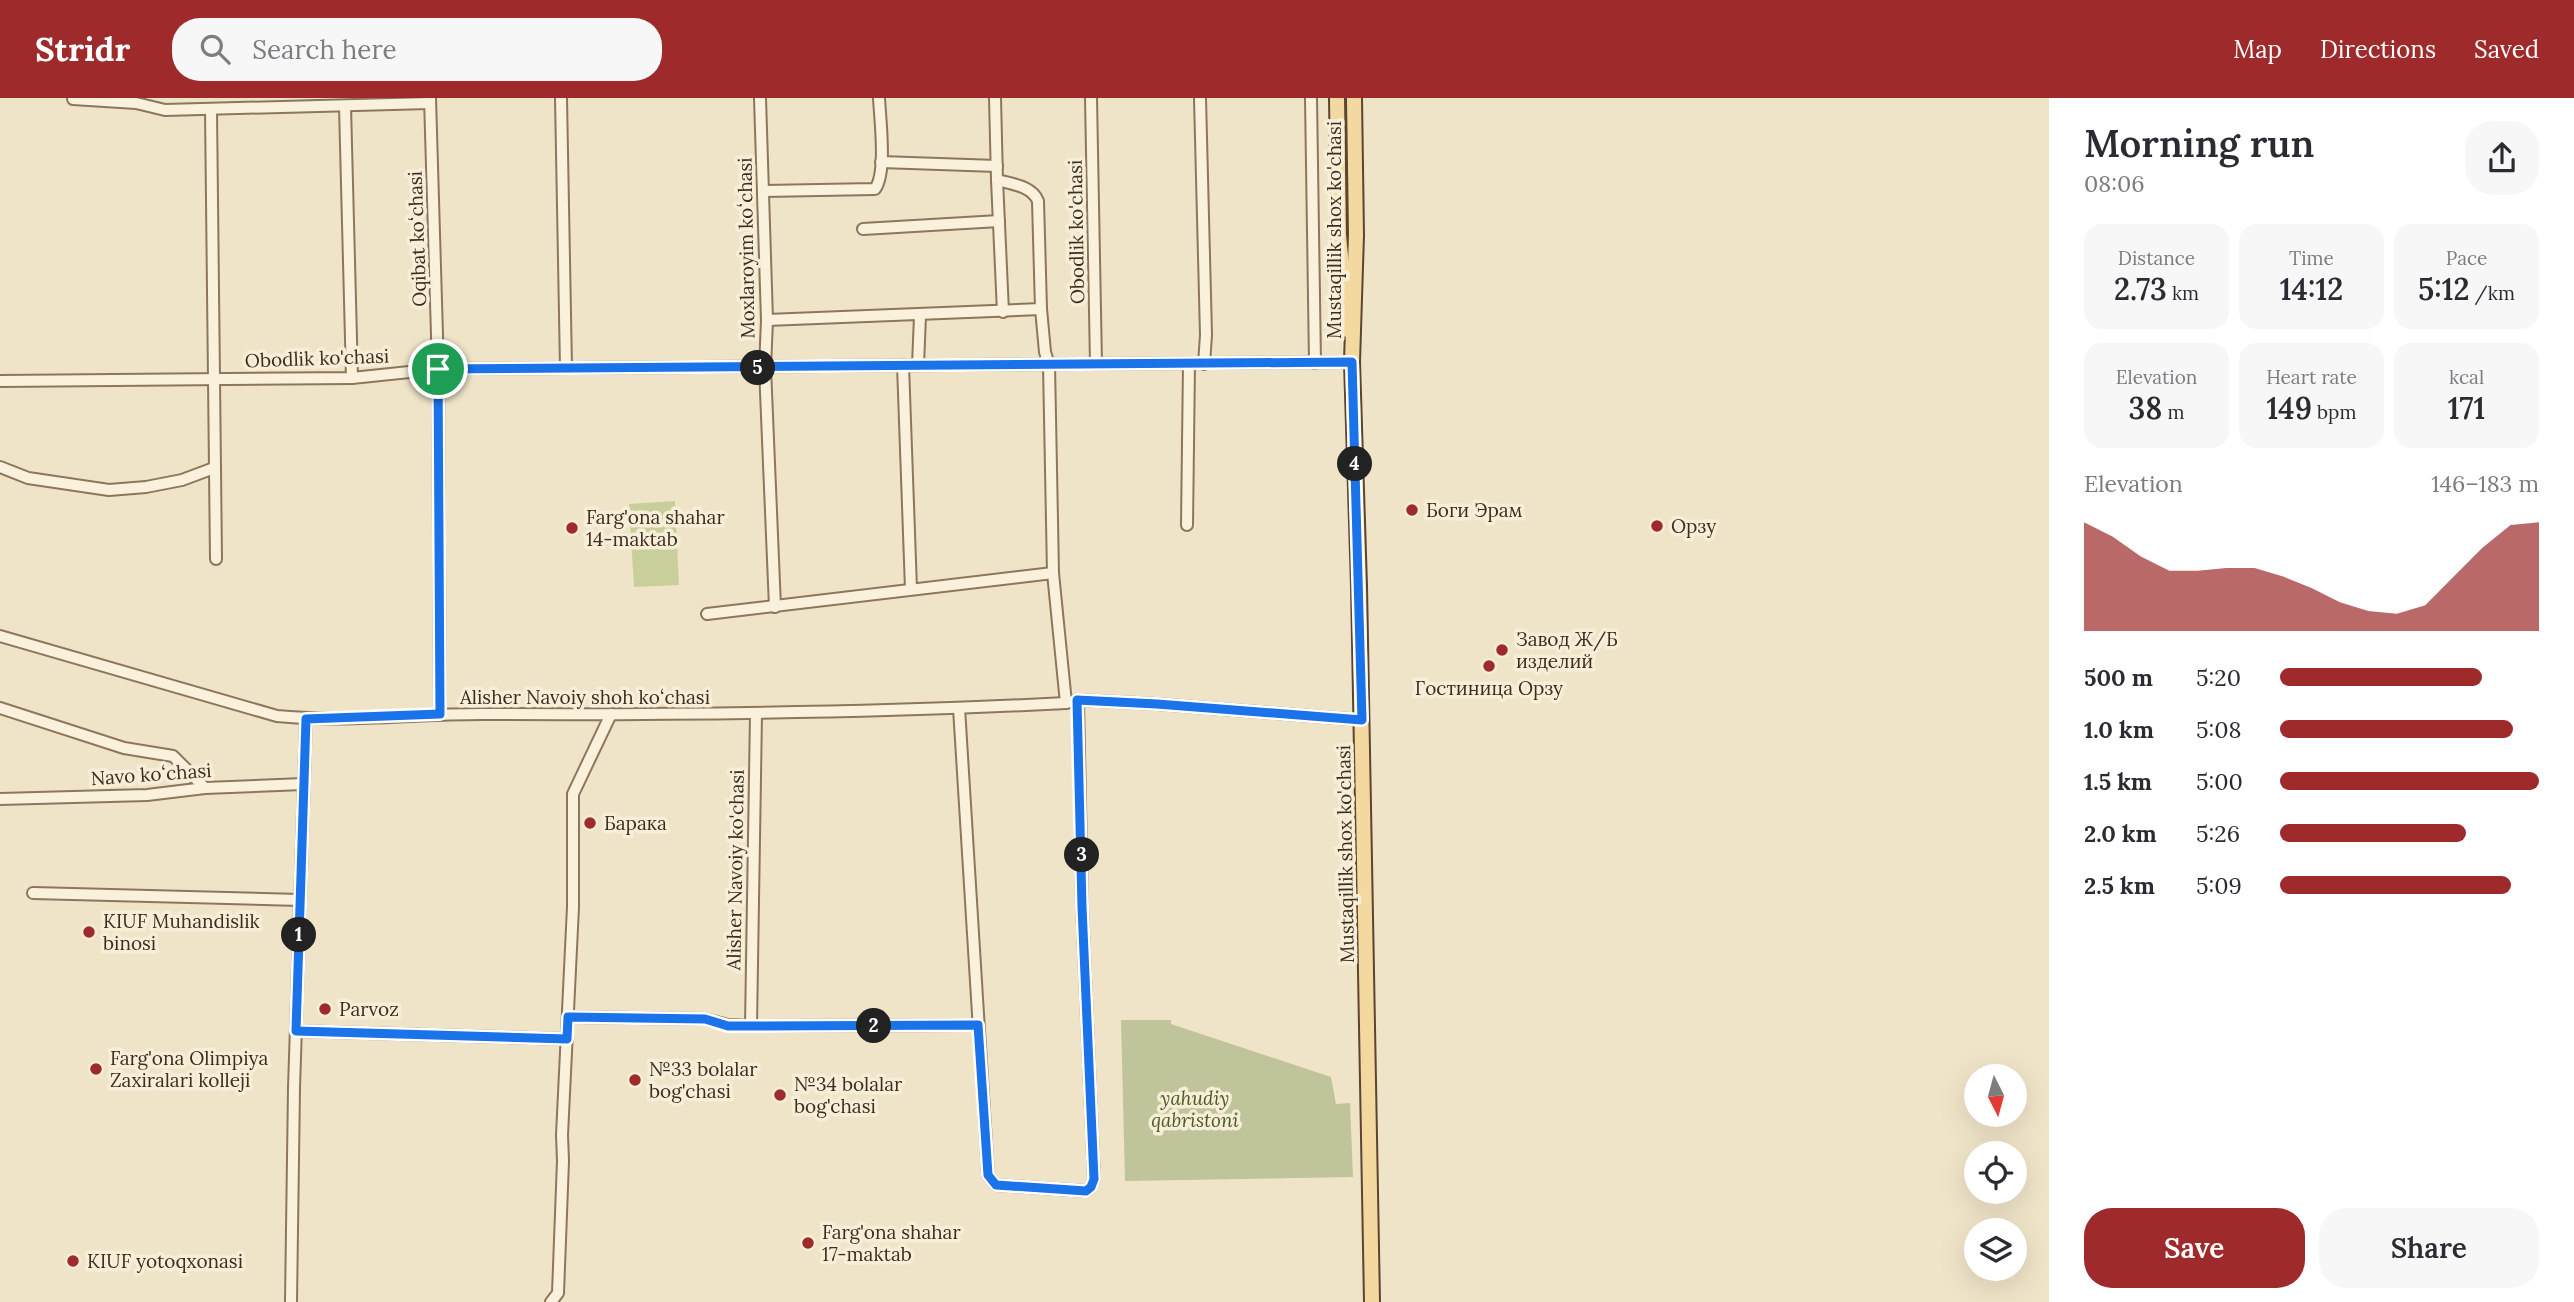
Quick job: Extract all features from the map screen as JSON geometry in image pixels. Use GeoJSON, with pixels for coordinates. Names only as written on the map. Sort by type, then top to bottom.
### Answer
{"type":"FeatureCollection","features":[{"type":"Feature","properties":{"kind":"main road","name":"Mustaqillik shox ko'chasi"},"geometry":{"type":"LineString","coordinates":[[1337,98],[1339,235],[1352,362]]}},
{"type":"Feature","properties":{"kind":"main road","name":"Mustaqillik shox ko'chasi"},"geometry":{"type":"LineString","coordinates":[[1354,98],[1356,235],[1352,362],[1362,720],[1372,1302]]}},
{"type":"Feature","properties":{"kind":"street"},"geometry":{"type":"LineString","coordinates":[[561,98],[566,368]]}},
{"type":"Feature","properties":{"kind":"street","name":"Moxlaroyim koʻchasi"},"geometry":{"type":"LineString","coordinates":[[761,98],[767,320],[765,368],[775,607]]}},
{"type":"Feature","properties":{"kind":"street"},"geometry":{"type":"LineString","coordinates":[[764,191],[875,189],[879,183],[881,162],[879,98]]}},
{"type":"Feature","properties":{"kind":"street"},"geometry":{"type":"LineString","coordinates":[[995,98],[1003,312]]}},
{"type":"Feature","properties":{"kind":"street","name":"Obodlik ko'chasi"},"geometry":{"type":"LineString","coordinates":[[1091,98],[1096,365]]}},
{"type":"Feature","properties":{"kind":"street"},"geometry":{"type":"LineString","coordinates":[[1200,98],[1206,335],[1204,364]]}},
{"type":"Feature","properties":{"kind":"street"},"geometry":{"type":"LineString","coordinates":[[1311,98],[1315,363]]}},
{"type":"Feature","properties":{"kind":"street"},"geometry":{"type":"LineString","coordinates":[[73,99],[136,103],[166,110],[345,106],[430,101]]}},
{"type":"Feature","properties":{"kind":"street","name":"Oqibat koʻchasi"},"geometry":{"type":"LineString","coordinates":[[430,101],[438,369],[440,714]]}},
{"type":"Feature","properties":{"kind":"street"},"geometry":{"type":"LineString","coordinates":[[345,106],[352,378]]}},
{"type":"Feature","properties":{"kind":"street"},"geometry":{"type":"LineString","coordinates":[[211,110],[216,559]]}},
{"type":"Feature","properties":{"kind":"street"},"geometry":{"type":"LineString","coordinates":[[881,162],[997,166]]}},
{"type":"Feature","properties":{"kind":"street"},"geometry":{"type":"LineString","coordinates":[[959,708],[988,1175],[996,1185],[1086,1191],[1094,1179],[1082,907],[1072,701],[1053,573],[1049,365],[1045,352],[1041,309],[1038,201],[1035,195],[1018,186],[997,180]]}},
{"type":"Feature","properties":{"kind":"street"},"geometry":{"type":"LineString","coordinates":[[863,229],[999,221]]}},
{"type":"Feature","properties":{"kind":"street"},"geometry":{"type":"LineString","coordinates":[[767,320],[864,315],[919,316],[1041,309]]}},
{"type":"Feature","properties":{"kind":"street"},"geometry":{"type":"LineString","coordinates":[[918,365],[919,316]]}},
{"type":"Feature","properties":{"kind":"street","name":"Obodlik ko'chasi"},"geometry":{"type":"LineString","coordinates":[[0,381],[352,378],[438,369],[1352,362]]}},
{"type":"Feature","properties":{"kind":"street"},"geometry":{"type":"LineString","coordinates":[[1187,525],[1189,364]]}},
{"type":"Feature","properties":{"kind":"street"},"geometry":{"type":"LineString","coordinates":[[903,365],[911,589]]}},
{"type":"Feature","properties":{"kind":"street"},"geometry":{"type":"LineString","coordinates":[[0,467],[28,478],[109,490],[182,480],[214,468]]}},
{"type":"Feature","properties":{"kind":"street"},"geometry":{"type":"LineString","coordinates":[[707,614],[1053,573]]}},
{"type":"Feature","properties":{"kind":"street","name":"Alisher Navoiy shoh koʻchasi"},"geometry":{"type":"LineString","coordinates":[[0,636],[277,716],[306,719],[440,714],[756,714],[959,708],[1072,701],[1157,704],[1362,720]]}},
{"type":"Feature","properties":{"kind":"street"},"geometry":{"type":"LineString","coordinates":[[0,708],[124,748],[173,756],[205,788]]}},
{"type":"Feature","properties":{"kind":"street"},"geometry":{"type":"LineString","coordinates":[[551,1302],[558,1293],[562,1135],[573,907],[573,794],[611,714]]}},
{"type":"Feature","properties":{"kind":"street","name":"Alisher Navoiy ko'chasi"},"geometry":{"type":"LineString","coordinates":[[751,1026],[756,714]]}},
{"type":"Feature","properties":{"kind":"street"},"geometry":{"type":"LineString","coordinates":[[291,1302],[306,719]]}},
{"type":"Feature","properties":{"kind":"street","name":"Navo koʻchasi"},"geometry":{"type":"LineString","coordinates":[[0,799],[147,795],[205,788],[303,784]]}},
{"type":"Feature","properties":{"kind":"street"},"geometry":{"type":"LineString","coordinates":[[33,893],[300,900]]}},
{"type":"Feature","properties":{"kind":"street"},"geometry":{"type":"LineString","coordinates":[[568,1017],[705,1019],[728,1026],[978,1025]]}},
{"type":"Feature","properties":{"kind":"street"},"geometry":{"type":"LineString","coordinates":[[296,1031],[567,1039]]}},
{"type":"Feature","properties":{"kind":"green space"},"geometry":{"type":"Polygon","coordinates":[[[675,501],[679,585],[634,587],[629,504],[675,501]]]}},
{"type":"Feature","properties":{"kind":"green space","name":"yahudiy qabristoni"},"geometry":{"type":"Polygon","coordinates":[[[1121,1020],[1171,1020],[1171,1024],[1331,1077],[1336,1104],[1350,1103],[1353,1177],[1125,1181],[1121,1020]]]}},
{"type":"Feature","properties":{"kind":"place","name":"Боги Эрам"},"geometry":{"type":"Point","coordinates":[1412,510]}},
{"type":"Feature","properties":{"kind":"place","name":"Орзу"},"geometry":{"type":"Point","coordinates":[1657,526]}},
{"type":"Feature","properties":{"kind":"place","name":"Farg'ona shahar 14-maktab"},"geometry":{"type":"Point","coordinates":[572,528]}},
{"type":"Feature","properties":{"kind":"place","name":"Завод Ж/Б изделий"},"geometry":{"type":"Point","coordinates":[1502,650]}},
{"type":"Feature","properties":{"kind":"place","name":"Гостиница Орзу"},"geometry":{"type":"Point","coordinates":[1489,666]}},
{"type":"Feature","properties":{"kind":"place","name":"Барака"},"geometry":{"type":"Point","coordinates":[590,823]}},
{"type":"Feature","properties":{"kind":"place","name":"KIUF Muhandislik binosi"},"geometry":{"type":"Point","coordinates":[89,932]}},
{"type":"Feature","properties":{"kind":"place","name":"Parvoz"},"geometry":{"type":"Point","coordinates":[325,1009]}},
{"type":"Feature","properties":{"kind":"place","name":"Farg'ona Olimpiya Zaxiralari kolleji"},"geometry":{"type":"Point","coordinates":[96,1069]}},
{"type":"Feature","properties":{"kind":"place","name":"№33 bolalar bog'chasi"},"geometry":{"type":"Point","coordinates":[635,1080]}},
{"type":"Feature","properties":{"kind":"place","name":"№34 bolalar bog'chasi"},"geometry":{"type":"Point","coordinates":[780,1095]}},
{"type":"Feature","properties":{"kind":"place","name":"Farg'ona shahar 17-maktab"},"geometry":{"type":"Point","coordinates":[808,1243]}},
{"type":"Feature","properties":{"kind":"place","name":"KIUF yotoqxonasi"},"geometry":{"type":"Point","coordinates":[73,1261]}},
{"type":"Feature","properties":{"kind":"route"},"geometry":{"type":"LineString","coordinates":[[1352,362],[1362,720],[1077,700],[1082,907],[1094,1179],[1086,1191],[996,1185],[991,1181],[988,1175],[978,1025],[728,1026],[705,1019],[568,1017],[567,1039],[296,1031],[306,719],[440,714],[438,369],[1352,362]]}}]}
